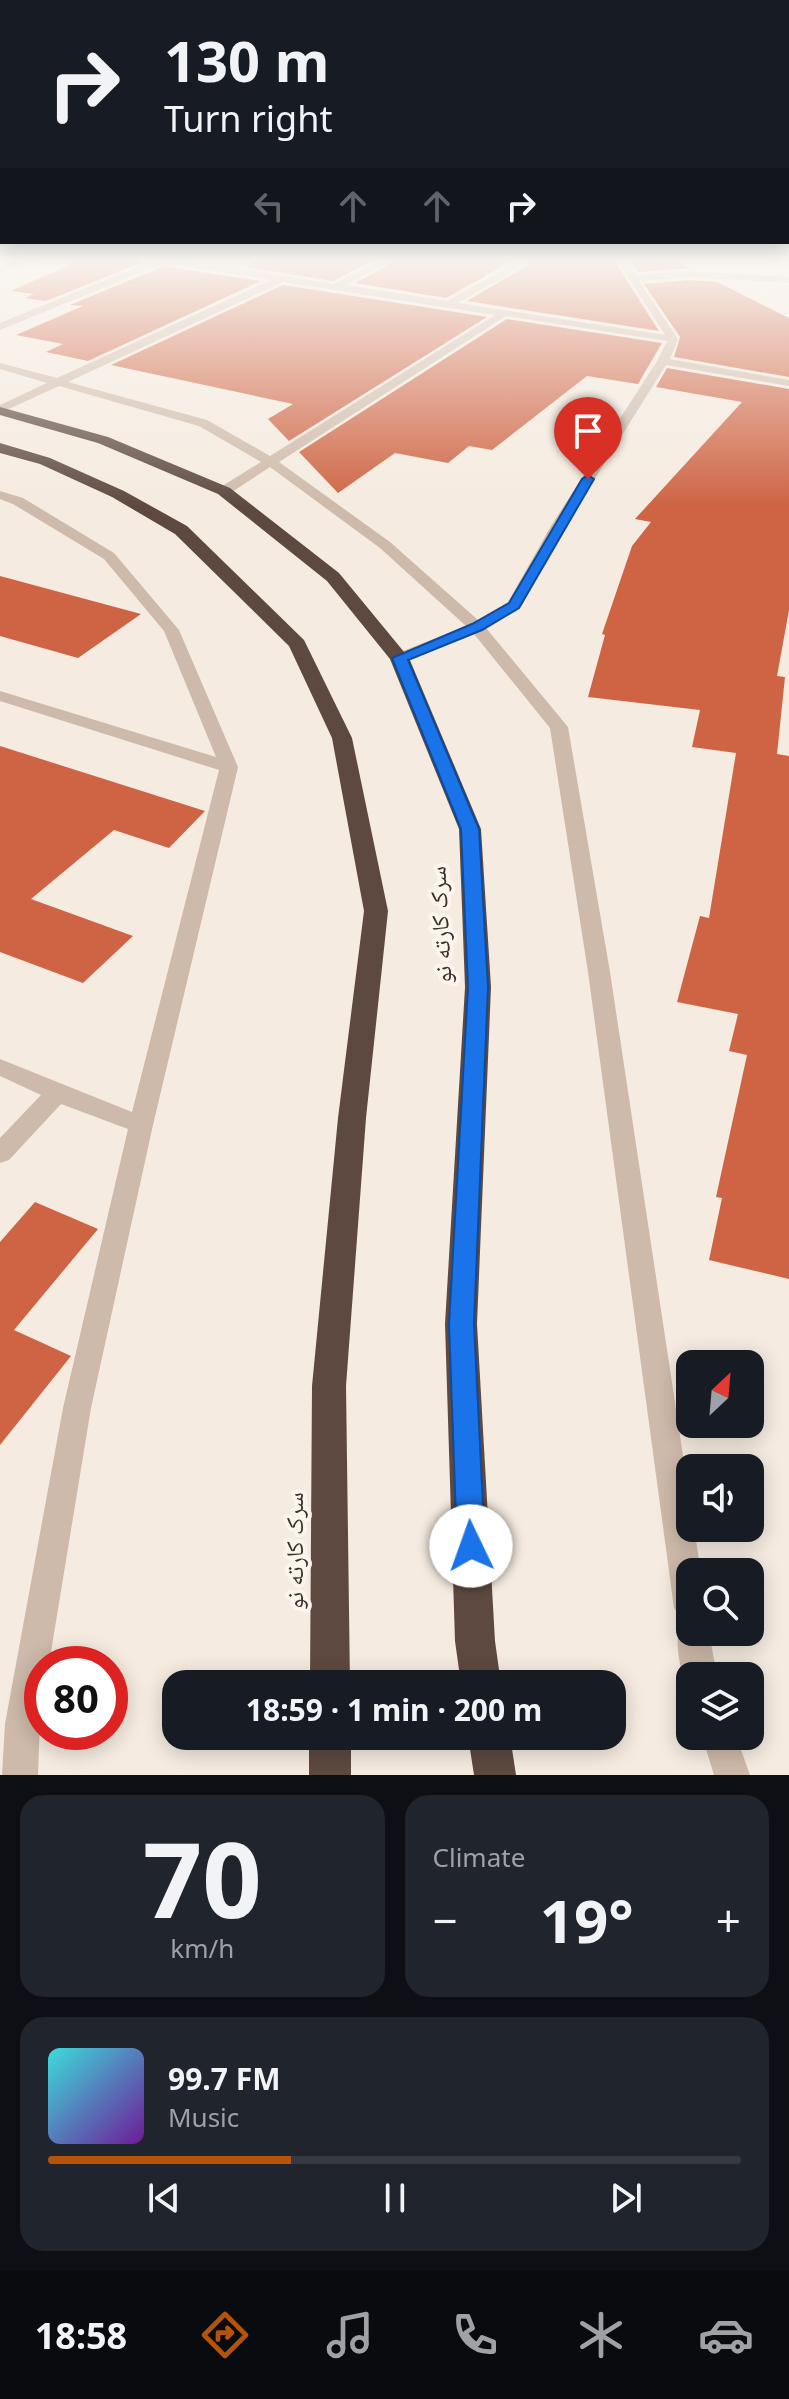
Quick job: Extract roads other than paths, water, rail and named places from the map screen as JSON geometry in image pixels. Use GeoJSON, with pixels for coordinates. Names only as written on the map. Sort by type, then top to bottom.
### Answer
{"type":"FeatureCollection","features":[{"type":"Feature","properties":{"kind":"highway","name":"سرک کارته نو"},"geometry":{"type":"LineString","coordinates":[[0,410],[103,440],[224,491],[333,577],[399,658],[470,829],[478,987],[461,1324],[475,1641],[479,1670]]}},
{"type":"Feature","properties":{"kind":"highway","name":"سرک کارته نو"},"geometry":{"type":"LineString","coordinates":[[0,448],[74,474],[181,530],[297,644],[342,738],[376,911],[352,1118],[329,1386],[330,1670]]}},
{"type":"Feature","properties":{"kind":"highway"},"geometry":{"type":"LineString","coordinates":[[330,1750],[330,1775]]}},
{"type":"Feature","properties":{"kind":"highway"},"geometry":{"type":"LineString","coordinates":[[491,1750],[495,1775]]}},
{"type":"Feature","properties":{"kind":"street"},"geometry":{"type":"LineString","coordinates":[[0,410],[150,340]]}},
{"type":"Feature","properties":{"kind":"street"},"geometry":{"type":"LineString","coordinates":[[224,491],[463,340]]}},
{"type":"Feature","properties":{"kind":"street"},"geometry":{"type":"LineString","coordinates":[[399,658],[477,627],[514,605],[558,526],[663,361],[673,340]]}},
{"type":"Feature","properties":{"kind":"street"},"geometry":{"type":"LineString","coordinates":[[663,361],[789,383]]}},
{"type":"Feature","properties":{"kind":"street"},"geometry":{"type":"LineString","coordinates":[[0,366],[203,423],[271,462],[385,545],[477,627],[559,727],[599,972],[683,1558]]}},
{"type":"Feature","properties":{"kind":"street"},"geometry":{"type":"LineString","coordinates":[[0,495],[18,501],[109,556],[171,630],[229,767],[141,1125],[77,1408],[22,1724],[20,1775]]}},
{"type":"Feature","properties":{"kind":"street"},"geometry":{"type":"LineString","coordinates":[[0,696],[229,767]]}},
{"type":"Feature","properties":{"kind":"street"},"geometry":{"type":"LineString","coordinates":[[0,1067],[141,1125]]}},
{"type":"Feature","properties":{"kind":"street"},"geometry":{"type":"LineString","coordinates":[[0,1154],[57,1093]]}},
{"type":"Feature","properties":{"kind":"street"},"geometry":{"type":"LineString","coordinates":[[724,1750],[732,1775]]}}]}
